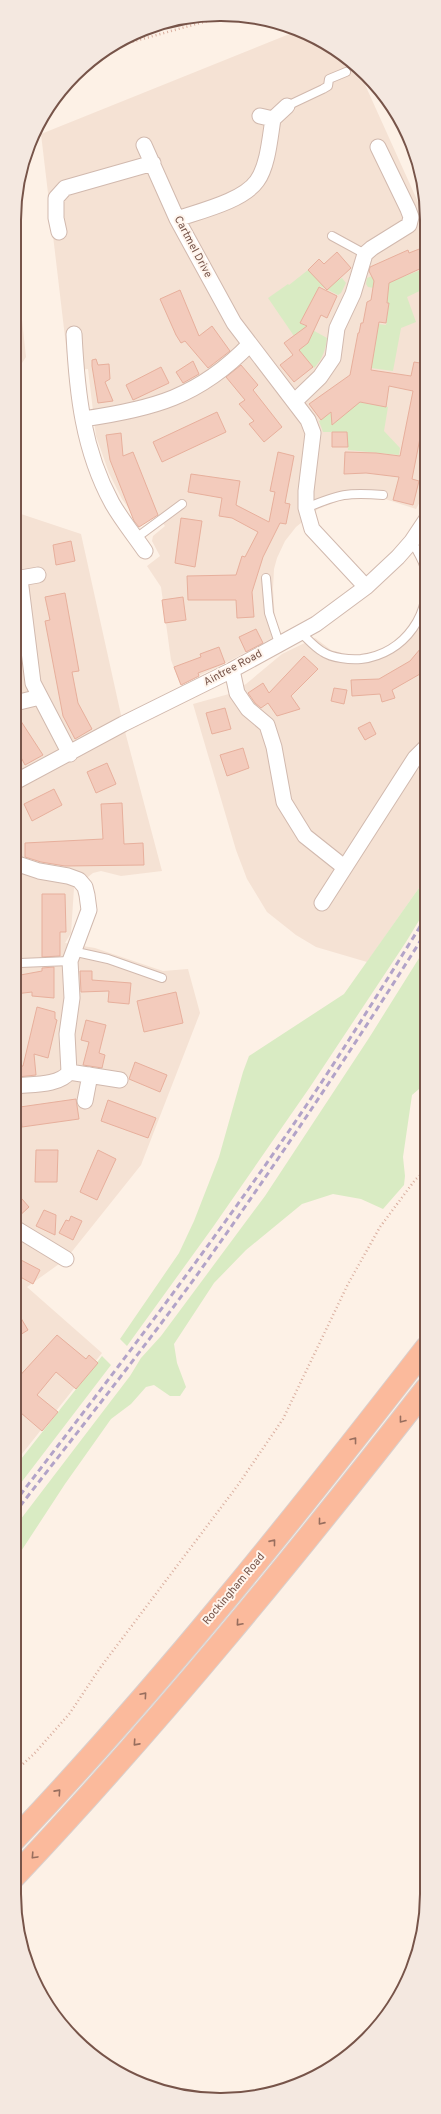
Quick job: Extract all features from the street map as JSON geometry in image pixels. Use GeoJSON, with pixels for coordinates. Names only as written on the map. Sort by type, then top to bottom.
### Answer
{"type":"FeatureCollection","features":[{"type":"Feature","properties":{"kind":"highway","name":"Rockingham Road"},"geometry":{"type":"LineString","coordinates":[[21,1833],[239,1584],[420,1356]]}},
{"type":"Feature","properties":{"kind":"highway"},"geometry":{"type":"LineString","coordinates":[[21,1870],[54,1835],[260,1598],[420,1397]]}},
{"type":"Feature","properties":{"kind":"street"},"geometry":{"type":"LineString","coordinates":[[178,219],[218,205],[246,193],[258,181],[268,153],[266,118],[287,106]]}},
{"type":"Feature","properties":{"kind":"street","name":"Cartmel Drive"},"geometry":{"type":"LineString","coordinates":[[144,145],[178,219],[234,323],[308,420],[313,434],[306,491],[306,508],[312,529],[366,587]]}},
{"type":"Feature","properties":{"kind":"street"},"geometry":{"type":"LineString","coordinates":[[295,401],[320,377],[333,358],[337,328],[353,294],[365,254],[409,225],[411,217],[378,147]]}},
{"type":"Feature","properties":{"kind":"street"},"geometry":{"type":"LineString","coordinates":[[59,232],[56,218],[56,198],[65,188],[153,163]]}},
{"type":"Feature","properties":{"kind":"street"},"geometry":{"type":"LineString","coordinates":[[74,334],[82,419],[88,448],[112,504],[145,551]]}},
{"type":"Feature","properties":{"kind":"street"},"geometry":{"type":"LineString","coordinates":[[82,419],[141,410],[183,395],[225,367],[250,344]]}},
{"type":"Feature","properties":{"kind":"street","name":"Aintree Road"},"geometry":{"type":"LineString","coordinates":[[21,779],[70,754],[123,724],[232,670],[316,624],[366,587],[412,541],[420,529]]}},
{"type":"Feature","properties":{"kind":"street"},"geometry":{"type":"LineString","coordinates":[[21,578],[38,575]]}},
{"type":"Feature","properties":{"kind":"street"},"geometry":{"type":"LineString","coordinates":[[21,600],[33,683],[70,754]]}},
{"type":"Feature","properties":{"kind":"street"},"geometry":{"type":"LineString","coordinates":[[232,670],[237,693],[248,709],[267,724],[274,747],[284,802],[305,836],[344,868]]}},
{"type":"Feature","properties":{"kind":"street"},"geometry":{"type":"LineString","coordinates":[[21,702],[40,697]]}},
{"type":"Feature","properties":{"kind":"street"},"geometry":{"type":"LineString","coordinates":[[322,903],[415,758],[420,753]]}},
{"type":"Feature","properties":{"kind":"street"},"geometry":{"type":"LineString","coordinates":[[21,865],[38,871],[68,876],[79,880],[85,887],[89,910],[71,956],[72,1012],[66,1034],[69,1072]]}},
{"type":"Feature","properties":{"kind":"street"},"geometry":{"type":"LineString","coordinates":[[69,1072],[120,1080]]}},
{"type":"Feature","properties":{"kind":"street"},"geometry":{"type":"LineString","coordinates":[[21,1085],[59,1081],[69,1072]]}},
{"type":"Feature","properties":{"kind":"street"},"geometry":{"type":"LineString","coordinates":[[85,1101],[90,1075]]}},
{"type":"Feature","properties":{"kind":"street"},"geometry":{"type":"LineString","coordinates":[[21,1232],[66,1259]]}},
{"type":"Feature","properties":{"kind":"lane"},"geometry":{"type":"LineString","coordinates":[[287,106],[323,89],[328,86],[329,79],[346,72]]}},
{"type":"Feature","properties":{"kind":"lane"},"geometry":{"type":"LineString","coordinates":[[332,236],[365,254]]}},
{"type":"Feature","properties":{"kind":"lane"},"geometry":{"type":"LineString","coordinates":[[306,508],[333,497],[354,493],[383,495]]}},
{"type":"Feature","properties":{"kind":"lane"},"geometry":{"type":"LineString","coordinates":[[136,538],[182,504]]}},
{"type":"Feature","properties":{"kind":"lane"},"geometry":{"type":"LineString","coordinates":[[412,541],[420,559]]}},
{"type":"Feature","properties":{"kind":"lane"},"geometry":{"type":"LineString","coordinates":[[266,578],[269,613],[279,643]]}},
{"type":"Feature","properties":{"kind":"lane"},"geometry":{"type":"LineString","coordinates":[[300,632],[323,653],[354,660],[368,658],[385,652],[402,641],[420,619]]}},
{"type":"Feature","properties":{"kind":"lane"},"geometry":{"type":"LineString","coordinates":[[21,963],[71,956],[108,960],[162,978]]}},
{"type":"Feature","properties":{"kind":"path"},"geometry":{"type":"LineString","coordinates":[[133,42],[207,21]]}},
{"type":"Feature","properties":{"kind":"path"},"geometry":{"type":"LineString","coordinates":[[21,1766],[34,1754],[70,1713],[100,1668],[238,1485],[278,1426],[348,1284],[380,1227],[420,1175]]}},
{"type":"Feature","properties":{"kind":"shaded area"},"geometry":{"type":"Polygon","coordinates":[[[290,34],[320,48],[342,62],[363,80],[420,206],[420,502],[416,509],[385,499],[369,497],[344,499],[318,509],[296,527],[285,541],[277,558],[274,569],[273,588],[275,622],[280,634],[218,667],[180,684],[171,660],[161,587],[147,566],[160,556],[152,541],[153,536],[165,526],[156,515],[137,520],[122,499],[109,473],[96,436],[88,369],[69,371],[41,134],[290,34]]]}},
{"type":"Feature","properties":{"kind":"shaded area"},"geometry":{"type":"Polygon","coordinates":[[[21,310],[26,357],[21,364],[21,310]]]}},
{"type":"Feature","properties":{"kind":"shaded area"},"geometry":{"type":"Polygon","coordinates":[[[21,514],[81,534],[123,724],[162,871],[121,876],[101,871],[93,873],[74,888],[71,933],[65,943],[95,948],[163,971],[188,969],[200,1013],[141,1165],[66,1259],[27,1287],[102,1353],[21,1455],[21,514]]]}},
{"type":"Feature","properties":{"kind":"shaded area"},"geometry":{"type":"Polygon","coordinates":[[[420,613],[420,887],[367,962],[316,947],[296,935],[267,912],[247,879],[236,850],[193,704],[229,694],[246,684],[282,654],[315,638],[331,650],[355,657],[399,646],[420,613]]]}},
{"type":"Feature","properties":{"kind":"green space"},"geometry":{"type":"Polygon","coordinates":[[[326,262],[332,268],[336,281],[342,278],[346,283],[341,293],[338,295],[320,286],[300,323],[327,338],[323,354],[314,368],[304,356],[298,360],[294,336],[268,298],[288,284],[289,285],[308,270],[313,275],[326,262]]]}},
{"type":"Feature","properties":{"kind":"green space"},"geometry":{"type":"Polygon","coordinates":[[[420,270],[420,291],[407,297],[416,322],[401,328],[393,371],[371,368],[378,324],[386,325],[389,303],[387,303],[374,288],[368,287],[366,284],[367,278],[372,276],[397,279],[420,270]]]}},
{"type":"Feature","properties":{"kind":"green space"},"geometry":{"type":"Polygon","coordinates":[[[362,391],[363,402],[388,407],[384,431],[400,448],[399,455],[348,450],[347,432],[323,432],[319,421],[362,391]]]}},
{"type":"Feature","properties":{"kind":"green space"},"geometry":{"type":"Polygon","coordinates":[[[420,886],[420,919],[406,942],[310,1087],[213,1227],[127,1346],[120,1339],[179,1253],[194,1221],[219,1157],[249,1056],[344,994],[420,886]]]}},
{"type":"Feature","properties":{"kind":"green space"},"geometry":{"type":"Polygon","coordinates":[[[420,957],[420,1088],[412,1095],[403,1157],[405,1176],[404,1185],[383,1209],[361,1199],[333,1194],[302,1204],[246,1250],[214,1283],[174,1344],[177,1363],[186,1387],[180,1396],[170,1396],[154,1385],[146,1387],[131,1404],[111,1419],[65,1484],[21,1551],[21,1519],[130,1376],[141,1358],[161,1336],[265,1196],[369,1038],[420,957]]]}},
{"type":"Feature","properties":{"kind":"green space"},"geometry":{"type":"Polygon","coordinates":[[[102,1356],[111,1365],[21,1483],[21,1459],[102,1356]]]}},
{"type":"Feature","properties":{"kind":"building"},"geometry":{"type":"Polygon","coordinates":[[[420,249],[420,269],[389,283],[387,303],[389,303],[386,323],[379,322],[371,370],[411,376],[414,362],[420,363],[420,439],[412,479],[419,481],[413,505],[393,500],[399,477],[366,473],[344,474],[345,452],[376,453],[400,456],[413,391],[389,386],[386,407],[360,402],[332,425],[331,412],[321,420],[309,404],[350,375],[358,333],[361,323],[363,323],[367,302],[371,300],[374,281],[369,271],[370,267],[408,250],[409,253],[420,249]]]}},
{"type":"Feature","properties":{"kind":"building"},"geometry":{"type":"Polygon","coordinates":[[[337,252],[351,268],[327,290],[308,270],[319,259],[324,264],[337,252]]]}},
{"type":"Feature","properties":{"kind":"building"},"geometry":{"type":"Polygon","coordinates":[[[319,287],[337,296],[327,318],[321,315],[308,343],[299,350],[313,367],[294,382],[280,365],[293,355],[284,343],[307,326],[300,323],[319,287]]]}},
{"type":"Feature","properties":{"kind":"building"},"geometry":{"type":"Polygon","coordinates":[[[180,290],[199,336],[212,326],[230,351],[208,368],[185,341],[181,343],[160,299],[180,290]]]}},
{"type":"Feature","properties":{"kind":"building"},"geometry":{"type":"Polygon","coordinates":[[[96,359],[98,365],[109,364],[110,379],[105,382],[113,401],[98,403],[92,366],[92,360],[96,359]]]}},
{"type":"Feature","properties":{"kind":"building"},"geometry":{"type":"Polygon","coordinates":[[[193,361],[199,374],[183,383],[176,372],[193,361]]]}},
{"type":"Feature","properties":{"kind":"building"},"geometry":{"type":"Polygon","coordinates":[[[241,365],[258,385],[253,390],[282,427],[264,442],[249,424],[254,421],[239,404],[245,400],[226,377],[241,365]]]}},
{"type":"Feature","properties":{"kind":"building"},"geometry":{"type":"Polygon","coordinates":[[[161,367],[169,383],[133,400],[126,385],[161,367]]]}},
{"type":"Feature","properties":{"kind":"building"},"geometry":{"type":"Polygon","coordinates":[[[217,412],[226,432],[162,462],[153,442],[217,412]]]}},
{"type":"Feature","properties":{"kind":"building"},"geometry":{"type":"Polygon","coordinates":[[[332,432],[347,432],[348,447],[332,447],[332,432]]]}},
{"type":"Feature","properties":{"kind":"building"},"geometry":{"type":"Polygon","coordinates":[[[121,433],[123,456],[133,452],[158,515],[139,527],[134,521],[110,460],[106,435],[121,433]]]}},
{"type":"Feature","properties":{"kind":"building"},"geometry":{"type":"Polygon","coordinates":[[[278,452],[294,456],[285,503],[290,504],[286,524],[280,523],[263,557],[252,592],[254,617],[237,618],[236,600],[188,600],[187,576],[236,575],[242,556],[245,557],[258,532],[232,518],[219,516],[222,498],[188,492],[191,474],[240,481],[236,505],[269,522],[275,492],[270,491],[278,452]]]}},
{"type":"Feature","properties":{"kind":"building"},"geometry":{"type":"Polygon","coordinates":[[[181,518],[202,521],[195,567],[175,563],[181,518]]]}},
{"type":"Feature","properties":{"kind":"building"},"geometry":{"type":"Polygon","coordinates":[[[71,541],[75,561],[56,565],[53,545],[71,541]]]}},
{"type":"Feature","properties":{"kind":"building"},"geometry":{"type":"Polygon","coordinates":[[[65,593],[79,671],[72,672],[78,703],[92,729],[75,739],[63,716],[45,621],[50,620],[45,597],[65,593]]]}},
{"type":"Feature","properties":{"kind":"building"},"geometry":{"type":"Polygon","coordinates":[[[183,597],[186,620],[165,623],[162,600],[183,597]]]}},
{"type":"Feature","properties":{"kind":"building"},"geometry":{"type":"Polygon","coordinates":[[[256,629],[263,643],[246,652],[239,637],[256,629]]]}},
{"type":"Feature","properties":{"kind":"building"},"geometry":{"type":"Polygon","coordinates":[[[219,647],[225,663],[198,673],[199,676],[181,685],[174,667],[201,657],[200,654],[219,647]]]}},
{"type":"Feature","properties":{"kind":"building"},"geometry":{"type":"Polygon","coordinates":[[[420,649],[420,674],[392,690],[395,698],[382,702],[380,694],[352,696],[351,680],[379,679],[410,661],[420,649]]]}},
{"type":"Feature","properties":{"kind":"building"},"geometry":{"type":"Polygon","coordinates":[[[304,656],[318,669],[291,696],[300,709],[277,716],[268,703],[261,708],[255,703],[248,693],[263,683],[269,693],[304,656]]]}},
{"type":"Feature","properties":{"kind":"building"},"geometry":{"type":"Polygon","coordinates":[[[334,688],[347,690],[344,704],[331,701],[334,688]]]}},
{"type":"Feature","properties":{"kind":"building"},"geometry":{"type":"Polygon","coordinates":[[[225,708],[231,729],[212,734],[206,713],[225,708]]]}},
{"type":"Feature","properties":{"kind":"building"},"geometry":{"type":"Polygon","coordinates":[[[21,721],[43,755],[25,765],[21,757],[21,721]]]}},
{"type":"Feature","properties":{"kind":"building"},"geometry":{"type":"Polygon","coordinates":[[[370,722],[376,734],[365,740],[358,728],[370,722]]]}},
{"type":"Feature","properties":{"kind":"building"},"geometry":{"type":"Polygon","coordinates":[[[243,748],[249,768],[227,776],[220,755],[243,748]]]}},
{"type":"Feature","properties":{"kind":"building"},"geometry":{"type":"Polygon","coordinates":[[[107,763],[116,784],[96,793],[87,772],[107,763]]]}},
{"type":"Feature","properties":{"kind":"building"},"geometry":{"type":"Polygon","coordinates":[[[54,789],[62,805],[32,821],[24,804],[54,789]]]}},
{"type":"Feature","properties":{"kind":"building"},"geometry":{"type":"Polygon","coordinates":[[[122,803],[124,844],[143,843],[144,865],[65,866],[41,862],[25,857],[25,843],[103,839],[101,804],[122,803]]]}},
{"type":"Feature","properties":{"kind":"building"},"geometry":{"type":"Polygon","coordinates":[[[42,894],[65,894],[66,932],[60,932],[60,956],[42,957],[42,894]]]}},
{"type":"Feature","properties":{"kind":"building"},"geometry":{"type":"Polygon","coordinates":[[[54,967],[54,998],[32,996],[32,992],[21,993],[21,975],[42,971],[42,968],[54,967]]]}},
{"type":"Feature","properties":{"kind":"building"},"geometry":{"type":"Polygon","coordinates":[[[80,971],[92,971],[92,980],[131,983],[129,1004],[108,1002],[109,991],[81,992],[80,971]]]}},
{"type":"Feature","properties":{"kind":"building"},"geometry":{"type":"Polygon","coordinates":[[[176,992],[183,1023],[144,1032],[137,1001],[176,992]]]}},
{"type":"Feature","properties":{"kind":"building"},"geometry":{"type":"Polygon","coordinates":[[[37,1007],[55,1012],[55,1019],[57,1020],[48,1058],[34,1054],[36,1075],[21,1077],[21,1066],[23,1066],[37,1007]]]}},
{"type":"Feature","properties":{"kind":"building"},"geometry":{"type":"Polygon","coordinates":[[[86,1020],[106,1025],[99,1053],[105,1055],[102,1068],[83,1065],[89,1042],[81,1040],[86,1020]]]}},
{"type":"Feature","properties":{"kind":"building"},"geometry":{"type":"Polygon","coordinates":[[[135,1062],[167,1075],[160,1092],[129,1079],[135,1062]]]}},
{"type":"Feature","properties":{"kind":"building"},"geometry":{"type":"Polygon","coordinates":[[[76,1099],[79,1119],[22,1127],[21,1107],[76,1099]]]}},
{"type":"Feature","properties":{"kind":"building"},"geometry":{"type":"Polygon","coordinates":[[[108,1100],[156,1118],[148,1138],[101,1121],[108,1100]]]}},
{"type":"Feature","properties":{"kind":"building"},"geometry":{"type":"Polygon","coordinates":[[[36,1150],[58,1150],[57,1182],[35,1182],[36,1150]]]}},
{"type":"Feature","properties":{"kind":"building"},"geometry":{"type":"Polygon","coordinates":[[[98,1150],[116,1159],[97,1200],[80,1192],[98,1150]]]}},
{"type":"Feature","properties":{"kind":"building"},"geometry":{"type":"Polygon","coordinates":[[[21,1198],[29,1207],[21,1214],[21,1198]]]}},
{"type":"Feature","properties":{"kind":"building"},"geometry":{"type":"Polygon","coordinates":[[[44,1210],[56,1215],[55,1235],[36,1226],[44,1210]]]}},
{"type":"Feature","properties":{"kind":"building"},"geometry":{"type":"Polygon","coordinates":[[[71,1216],[82,1221],[73,1240],[59,1233],[66,1220],[69,1221],[71,1216]]]}},
{"type":"Feature","properties":{"kind":"building"},"geometry":{"type":"Polygon","coordinates":[[[21,1260],[40,1270],[33,1284],[21,1277],[21,1260]]]}},
{"type":"Feature","properties":{"kind":"building"},"geometry":{"type":"Polygon","coordinates":[[[21,1318],[28,1330],[21,1334],[21,1318]]]}},
{"type":"Feature","properties":{"kind":"building"},"geometry":{"type":"Polygon","coordinates":[[[57,1335],[86,1359],[89,1355],[98,1363],[76,1389],[56,1372],[37,1395],[58,1412],[42,1431],[21,1413],[21,1374],[57,1335]]]}},
{"type":"Feature","properties":{"kind":"railway"},"geometry":{"type":"LineString","coordinates":[[21,1494],[214,1237],[278,1147],[354,1033],[420,927]]}},
{"type":"Feature","properties":{"kind":"railway"},"geometry":{"type":"LineString","coordinates":[[21,1505],[197,1275],[314,1105],[420,941]]}}]}
